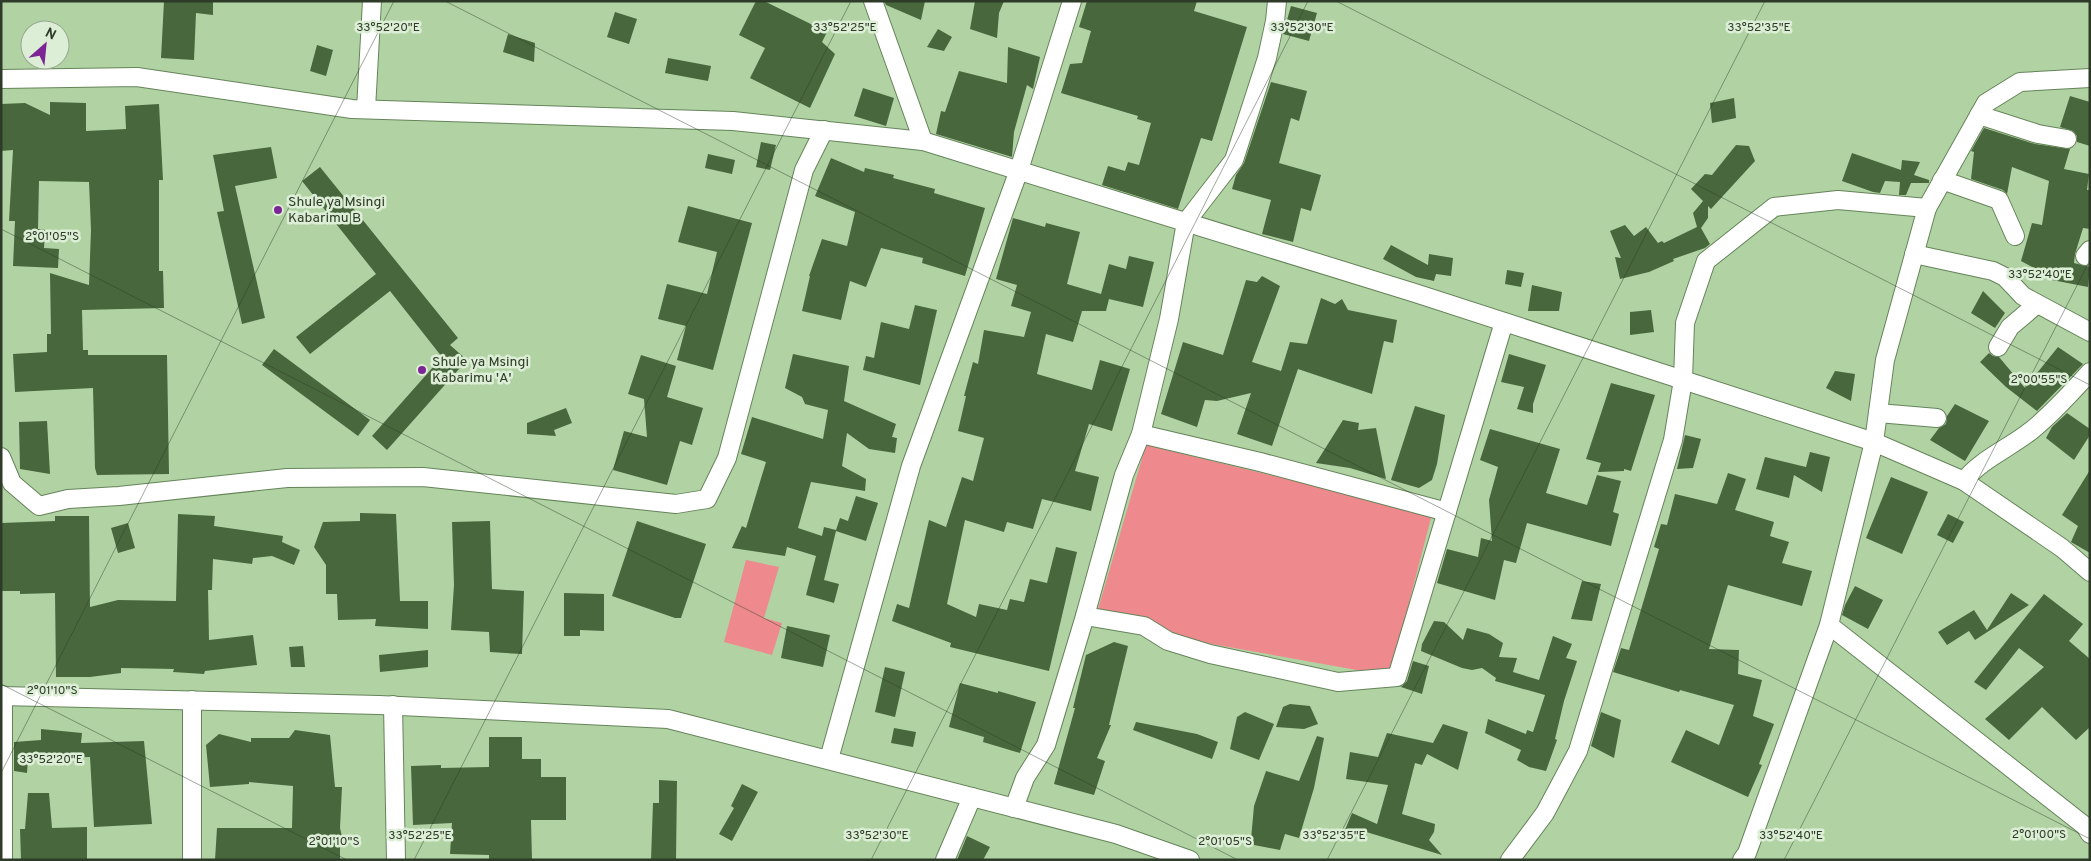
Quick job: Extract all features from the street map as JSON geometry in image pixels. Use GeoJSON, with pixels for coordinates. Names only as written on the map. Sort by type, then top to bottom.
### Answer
{"type":"FeatureCollection","features":[{"type":"Feature","properties":{"kind":"street"},"geometry":{"type":"LineString","coordinates":[[366,109],[372,1]]}},
{"type":"Feature","properties":{"kind":"street"},"geometry":{"type":"LineString","coordinates":[[873,1],[923,141]]}},
{"type":"Feature","properties":{"kind":"street"},"geometry":{"type":"LineString","coordinates":[[829,759],[911,466],[1019,170],[1072,1]]}},
{"type":"Feature","properties":{"kind":"street"},"geometry":{"type":"LineString","coordinates":[[1014,808],[1025,778],[1046,745],[1085,616],[1124,475],[1141,434],[1169,319],[1186,222],[1234,160],[1267,58],[1277,1]]}},
{"type":"Feature","properties":{"kind":"street"},"geometry":{"type":"LineString","coordinates":[[1,79],[137,77],[366,109],[734,121],[923,141],[1504,322],[1874,442],[1964,481],[2062,548],[2090,572]]}},
{"type":"Feature","properties":{"kind":"street"},"geometry":{"type":"LineString","coordinates":[[1742,860],[1747,853],[1830,625],[1874,442],[1885,360],[1927,208],[1986,103],[2020,82],[2090,78]]}},
{"type":"Feature","properties":{"kind":"street"},"geometry":{"type":"LineString","coordinates":[[1979,115],[2038,134],[2067,139]]}},
{"type":"Feature","properties":{"kind":"street"},"geometry":{"type":"LineString","coordinates":[[1,457],[12,483],[40,506],[68,499],[119,496],[287,478],[423,477],[676,504],[706,499],[727,458],[804,170],[824,130]]}},
{"type":"Feature","properties":{"kind":"street"},"geometry":{"type":"LineString","coordinates":[[1942,180],[1999,200],[2015,236]]}},
{"type":"Feature","properties":{"kind":"street"},"geometry":{"type":"LineString","coordinates":[[1510,860],[1545,813],[1578,751],[1673,440],[1683,380],[1685,323],[1706,261],[1774,207],[1838,200],[1927,208]]}},
{"type":"Feature","properties":{"kind":"street"},"geometry":{"type":"LineString","coordinates":[[1914,254],[1993,270],[2005,276],[2023,296],[2090,332]]}},
{"type":"Feature","properties":{"kind":"street"},"geometry":{"type":"LineString","coordinates":[[1998,347],[2010,327],[2037,304]]}},
{"type":"Feature","properties":{"kind":"street"},"geometry":{"type":"LineString","coordinates":[[1085,616],[1144,626],[1168,640],[1210,654],[1338,682],[1397,677],[1504,322]]}},
{"type":"Feature","properties":{"kind":"street"},"geometry":{"type":"LineString","coordinates":[[1964,481],[1971,471],[2032,430],[2090,372]]}},
{"type":"Feature","properties":{"kind":"street"},"geometry":{"type":"LineString","coordinates":[[1878,413],[1937,418]]}},
{"type":"Feature","properties":{"kind":"street"},"geometry":{"type":"LineString","coordinates":[[1141,434],[1260,462],[1447,512]]}},
{"type":"Feature","properties":{"kind":"street"},"geometry":{"type":"LineString","coordinates":[[1830,625],[2085,826],[2090,834]]}},
{"type":"Feature","properties":{"kind":"street"},"geometry":{"type":"LineString","coordinates":[[3,860],[2,695],[393,705],[668,719],[1116,834],[1190,860]]}},
{"type":"Feature","properties":{"kind":"street"},"geometry":{"type":"LineString","coordinates":[[192,700],[192,860]]}},
{"type":"Feature","properties":{"kind":"street"},"geometry":{"type":"LineString","coordinates":[[393,705],[396,860]]}},
{"type":"Feature","properties":{"kind":"street"},"geometry":{"type":"LineString","coordinates":[[945,860],[972,796]]}},
{"type":"Feature","properties":{"kind":"shaded area"},"geometry":{"type":"Polygon","coordinates":[[[1146,445],[1432,514],[1390,676],[1094,623],[1146,445]]]}},
{"type":"Feature","properties":{"kind":"shaded area"},"geometry":{"type":"Polygon","coordinates":[[[746,560],[779,567],[764,618],[782,623],[772,655],[724,642],[746,560]]]}},
{"type":"Feature","properties":{"kind":"building"},"geometry":{"type":"Polygon","coordinates":[[[164,1],[213,1],[213,15],[196,13],[194,60],[161,58],[164,1]]]}},
{"type":"Feature","properties":{"kind":"building"},"geometry":{"type":"Polygon","coordinates":[[[756,1],[764,1],[827,32],[822,42],[835,54],[810,108],[750,78],[765,48],[739,35],[756,1]]]}},
{"type":"Feature","properties":{"kind":"building"},"geometry":{"type":"Polygon","coordinates":[[[884,1],[925,1],[921,20],[886,5],[884,1]]]}},
{"type":"Feature","properties":{"kind":"building"},"geometry":{"type":"Polygon","coordinates":[[[975,1],[1004,1],[999,13],[997,38],[970,29],[975,1]]]}},
{"type":"Feature","properties":{"kind":"building"},"geometry":{"type":"Polygon","coordinates":[[[1087,1],[1197,1],[1194,11],[1247,27],[1212,141],[1201,138],[1178,209],[1102,185],[1108,166],[1125,171],[1128,162],[1139,165],[1151,123],[1137,119],[1138,116],[1061,93],[1070,64],[1082,63],[1091,31],[1079,27],[1087,1]]]}},
{"type":"Feature","properties":{"kind":"building"},"geometry":{"type":"Polygon","coordinates":[[[1291,6],[1317,13],[1309,41],[1283,34],[1291,6]]]}},
{"type":"Feature","properties":{"kind":"building"},"geometry":{"type":"Polygon","coordinates":[[[615,12],[637,19],[629,44],[607,37],[615,12]]]}},
{"type":"Feature","properties":{"kind":"building"},"geometry":{"type":"Polygon","coordinates":[[[938,29],[952,37],[944,51],[927,47],[938,29]]]}},
{"type":"Feature","properties":{"kind":"building"},"geometry":{"type":"Polygon","coordinates":[[[508,34],[535,43],[534,62],[503,52],[508,34]]]}},
{"type":"Feature","properties":{"kind":"building"},"geometry":{"type":"Polygon","coordinates":[[[317,45],[333,50],[326,76],[310,71],[317,45]]]}},
{"type":"Feature","properties":{"kind":"building"},"geometry":{"type":"Polygon","coordinates":[[[1008,47],[1040,57],[1033,89],[1027,85],[1014,132],[1012,157],[936,134],[941,111],[945,112],[959,71],[1007,83],[1008,47]]]}},
{"type":"Feature","properties":{"kind":"building"},"geometry":{"type":"Polygon","coordinates":[[[668,58],[711,66],[708,81],[665,73],[668,58]]]}},
{"type":"Feature","properties":{"kind":"building"},"geometry":{"type":"Polygon","coordinates":[[[1271,82],[1307,91],[1299,121],[1291,118],[1279,163],[1321,175],[1311,211],[1301,208],[1293,242],[1262,234],[1271,200],[1232,189],[1236,175],[1244,163],[1271,82]]]}},
{"type":"Feature","properties":{"kind":"building"},"geometry":{"type":"Polygon","coordinates":[[[863,88],[894,98],[886,126],[854,116],[863,88]]]}},
{"type":"Feature","properties":{"kind":"building"},"geometry":{"type":"Polygon","coordinates":[[[2070,96],[2090,102],[2090,146],[2077,142],[2077,136],[2073,131],[2060,127],[2070,96]]]}},
{"type":"Feature","properties":{"kind":"building"},"geometry":{"type":"Polygon","coordinates":[[[1734,98],[1736,118],[1712,123],[1710,103],[1734,98]]]}},
{"type":"Feature","properties":{"kind":"building"},"geometry":{"type":"Polygon","coordinates":[[[50,102],[86,103],[86,131],[126,129],[125,106],[159,104],[163,180],[159,180],[159,271],[163,271],[164,308],[82,310],[83,350],[88,350],[88,355],[167,355],[169,474],[97,475],[95,468],[93,388],[15,392],[13,354],[47,352],[47,334],[51,334],[50,273],[89,285],[91,230],[89,182],[39,181],[38,229],[45,230],[44,248],[59,249],[58,268],[13,266],[15,221],[9,221],[13,150],[1,151],[1,104],[25,103],[50,115],[50,102]]]}},
{"type":"Feature","properties":{"kind":"building"},"geometry":{"type":"Polygon","coordinates":[[[1984,128],[2035,144],[2070,149],[2064,169],[2089,174],[2087,190],[2090,190],[2090,229],[2083,228],[2074,263],[2090,267],[2088,287],[2052,280],[2053,278],[2021,261],[2032,223],[2042,225],[2049,181],[2012,167],[2007,194],[2003,190],[1971,179],[1974,152],[1971,151],[1984,128]]]}},
{"type":"Feature","properties":{"kind":"building"},"geometry":{"type":"Polygon","coordinates":[[[761,142],[776,145],[770,170],[756,167],[761,142]]]}},
{"type":"Feature","properties":{"kind":"building"},"geometry":{"type":"Polygon","coordinates":[[[1736,145],[1749,146],[1755,161],[1711,209],[1708,206],[1708,218],[1701,228],[1710,244],[1705,248],[1673,259],[1674,261],[1649,272],[1620,279],[1615,257],[1621,258],[1610,231],[1625,225],[1634,236],[1646,227],[1658,243],[1662,241],[1664,243],[1697,227],[1693,213],[1703,201],[1691,189],[1705,174],[1712,175],[1736,145]]]}},
{"type":"Feature","properties":{"kind":"building"},"geometry":{"type":"Polygon","coordinates":[[[271,147],[277,178],[235,186],[265,318],[242,324],[217,212],[224,211],[213,155],[271,147]]]}},
{"type":"Feature","properties":{"kind":"building"},"geometry":{"type":"Polygon","coordinates":[[[1852,153],[1901,170],[1902,160],[1920,162],[1914,175],[1929,180],[1929,183],[1911,183],[1906,195],[1899,195],[1900,182],[1885,181],[1880,193],[1842,181],[1852,153]]]}},
{"type":"Feature","properties":{"kind":"building"},"geometry":{"type":"Polygon","coordinates":[[[708,154],[735,160],[732,174],[705,168],[708,154]]]}},
{"type":"Feature","properties":{"kind":"building"},"geometry":{"type":"Polygon","coordinates":[[[831,158],[864,172],[865,168],[894,175],[893,178],[935,189],[934,193],[985,208],[965,276],[922,263],[923,258],[881,248],[866,287],[850,281],[841,320],[802,311],[809,276],[822,239],[847,246],[855,212],[815,196],[831,158]]]}},
{"type":"Feature","properties":{"kind":"building"},"geometry":{"type":"Polygon","coordinates":[[[320,167],[458,338],[450,345],[467,360],[387,450],[372,436],[442,357],[390,291],[310,354],[296,337],[376,274],[302,181],[320,167]]]}},
{"type":"Feature","properties":{"kind":"building"},"geometry":{"type":"Polygon","coordinates":[[[688,206],[752,223],[713,370],[677,360],[686,326],[658,319],[667,284],[707,294],[717,252],[678,242],[688,206]]]}},
{"type":"Feature","properties":{"kind":"building"},"geometry":{"type":"Polygon","coordinates":[[[1013,218],[1045,227],[1046,223],[1080,232],[1067,284],[1101,294],[1109,264],[1126,269],[1129,256],[1154,262],[1143,307],[1109,299],[1106,311],[1082,311],[1073,342],[1046,334],[1037,374],[1092,390],[1100,360],[1130,369],[1112,431],[1089,424],[1075,471],[1099,477],[1091,511],[1042,499],[1033,529],[1007,522],[1004,532],[965,520],[947,604],[976,617],[979,604],[1007,610],[1010,599],[1024,602],[1030,579],[1047,583],[1056,547],[1077,552],[1049,671],[950,647],[951,643],[892,621],[897,604],[909,608],[929,520],[946,527],[962,477],[973,481],[984,438],[958,431],[966,396],[964,396],[973,362],[978,364],[984,330],[1024,337],[1031,312],[1011,306],[1017,285],[996,279],[1013,218]]]}},
{"type":"Feature","properties":{"kind":"building"},"geometry":{"type":"Polygon","coordinates":[[[1391,245],[1428,265],[1429,254],[1453,258],[1451,276],[1436,274],[1434,281],[1416,277],[1383,259],[1391,245]]]}},
{"type":"Feature","properties":{"kind":"building"},"geometry":{"type":"Polygon","coordinates":[[[1507,270],[1524,273],[1521,287],[1505,284],[1507,270]]]}},
{"type":"Feature","properties":{"kind":"building"},"geometry":{"type":"Polygon","coordinates":[[[1262,276],[1280,286],[1252,362],[1281,371],[1290,342],[1307,344],[1321,298],[1335,304],[1342,299],[1348,310],[1397,320],[1393,343],[1384,341],[1372,394],[1298,369],[1272,446],[1237,434],[1251,393],[1217,401],[1205,400],[1197,427],[1161,414],[1183,342],[1223,355],[1246,280],[1257,282],[1262,276]]]}},
{"type":"Feature","properties":{"kind":"building"},"geometry":{"type":"Polygon","coordinates":[[[1532,285],[1562,292],[1559,311],[1528,311],[1532,285]]]}},
{"type":"Feature","properties":{"kind":"building"},"geometry":{"type":"Polygon","coordinates":[[[1983,291],[2005,313],[1995,328],[1971,313],[1983,291]]]}},
{"type":"Feature","properties":{"kind":"building"},"geometry":{"type":"Polygon","coordinates":[[[915,305],[937,310],[920,385],[863,370],[866,356],[874,358],[881,322],[909,329],[915,305]]]}},
{"type":"Feature","properties":{"kind":"building"},"geometry":{"type":"Polygon","coordinates":[[[1651,310],[1654,332],[1630,335],[1630,312],[1651,310]]]}},
{"type":"Feature","properties":{"kind":"building"},"geometry":{"type":"Polygon","coordinates":[[[2058,347],[2083,364],[2037,411],[2006,387],[1980,362],[1989,353],[1999,357],[2025,388],[2058,347]]]}},
{"type":"Feature","properties":{"kind":"building"},"geometry":{"type":"Polygon","coordinates":[[[274,349],[370,420],[358,436],[262,365],[274,349]]]}},
{"type":"Feature","properties":{"kind":"building"},"geometry":{"type":"Polygon","coordinates":[[[793,354],[849,366],[844,401],[896,424],[892,437],[897,438],[895,453],[869,449],[847,433],[842,466],[866,479],[865,491],[811,482],[798,528],[822,536],[824,527],[836,530],[840,518],[848,521],[856,496],[878,503],[866,541],[836,531],[824,580],[839,584],[834,603],[806,595],[816,556],[787,547],[785,556],[732,548],[742,526],[746,528],[766,462],[741,454],[752,417],[823,439],[828,410],[805,404],[802,397],[785,388],[793,354]]]}},
{"type":"Feature","properties":{"kind":"building"},"geometry":{"type":"Polygon","coordinates":[[[1509,354],[1546,365],[1533,404],[1533,413],[1517,409],[1524,387],[1501,382],[1509,354]]]}},
{"type":"Feature","properties":{"kind":"building"},"geometry":{"type":"Polygon","coordinates":[[[641,355],[676,366],[667,397],[703,408],[692,445],[680,441],[667,485],[613,470],[624,431],[647,437],[644,399],[628,394],[641,355]]]}},
{"type":"Feature","properties":{"kind":"building"},"geometry":{"type":"Polygon","coordinates":[[[1835,371],[1855,374],[1851,401],[1826,388],[1835,371]]]}},
{"type":"Feature","properties":{"kind":"building"},"geometry":{"type":"Polygon","coordinates":[[[1611,383],[1655,395],[1631,471],[1624,469],[1624,471],[1598,472],[1601,463],[1586,459],[1611,383]]]}},
{"type":"Feature","properties":{"kind":"building"},"geometry":{"type":"Polygon","coordinates":[[[1955,404],[1989,421],[1965,461],[1930,440],[1939,428],[1946,424],[1947,416],[1955,404]]]}},
{"type":"Feature","properties":{"kind":"building"},"geometry":{"type":"Polygon","coordinates":[[[1415,406],[1445,415],[1437,464],[1432,480],[1419,488],[1391,480],[1415,406]]]}},
{"type":"Feature","properties":{"kind":"building"},"geometry":{"type":"Polygon","coordinates":[[[566,408],[572,423],[554,430],[556,436],[527,434],[527,423],[566,408]]]}},
{"type":"Feature","properties":{"kind":"building"},"geometry":{"type":"Polygon","coordinates":[[[2067,413],[2090,429],[2090,435],[2074,460],[2046,438],[2052,427],[2067,413]]]}},
{"type":"Feature","properties":{"kind":"building"},"geometry":{"type":"Polygon","coordinates":[[[1343,420],[1359,423],[1358,430],[1376,428],[1386,479],[1350,468],[1316,463],[1343,420]]]}},
{"type":"Feature","properties":{"kind":"building"},"geometry":{"type":"Polygon","coordinates":[[[47,421],[50,474],[20,469],[19,422],[47,421]]]}},
{"type":"Feature","properties":{"kind":"building"},"geometry":{"type":"Polygon","coordinates":[[[1490,429],[1560,449],[1546,493],[1587,505],[1597,475],[1621,481],[1613,512],[1619,514],[1611,546],[1527,523],[1516,563],[1504,560],[1495,600],[1437,583],[1447,549],[1478,557],[1481,538],[1492,541],[1489,500],[1498,467],[1480,460],[1490,429]]]}},
{"type":"Feature","properties":{"kind":"building"},"geometry":{"type":"Polygon","coordinates":[[[1685,435],[1701,439],[1693,468],[1677,469],[1685,435]]]}},
{"type":"Feature","properties":{"kind":"building"},"geometry":{"type":"Polygon","coordinates":[[[1810,452],[1830,457],[1822,492],[1794,475],[1789,498],[1756,489],[1765,457],[1806,467],[1810,452]]]}},
{"type":"Feature","properties":{"kind":"building"},"geometry":{"type":"Polygon","coordinates":[[[2090,470],[2090,553],[2071,542],[2078,526],[2062,515],[2090,470]]]}},
{"type":"Feature","properties":{"kind":"building"},"geometry":{"type":"Polygon","coordinates":[[[1728,473],[1746,479],[1735,510],[1774,522],[1770,536],[1789,542],[1782,563],[1812,571],[1802,606],[1728,585],[1709,649],[1739,650],[1738,674],[1762,680],[1753,716],[1774,724],[1759,764],[1762,765],[1748,797],[1671,762],[1686,730],[1719,745],[1734,705],[1680,690],[1679,692],[1613,672],[1621,648],[1629,650],[1659,549],[1654,547],[1661,524],[1667,525],[1675,494],[1717,504],[1728,473]]]}},
{"type":"Feature","properties":{"kind":"building"},"geometry":{"type":"Polygon","coordinates":[[[1891,477],[1928,492],[1902,554],[1866,538],[1891,477]]]}},
{"type":"Feature","properties":{"kind":"building"},"geometry":{"type":"Polygon","coordinates":[[[360,513],[396,514],[400,601],[428,601],[428,629],[375,626],[376,619],[338,620],[337,594],[326,594],[326,565],[314,547],[323,522],[360,521],[360,513]]]}},
{"type":"Feature","properties":{"kind":"building"},"geometry":{"type":"Polygon","coordinates":[[[178,514],[215,516],[214,526],[283,536],[282,542],[300,550],[294,565],[272,556],[253,558],[252,564],[213,559],[212,590],[208,590],[209,640],[253,635],[257,665],[205,671],[204,674],[173,672],[174,669],[121,668],[121,673],[90,677],[56,677],[55,593],[20,594],[20,591],[1,591],[1,523],[55,521],[55,516],[89,516],[90,607],[118,600],[176,601],[178,514]]]}},
{"type":"Feature","properties":{"kind":"building"},"geometry":{"type":"Polygon","coordinates":[[[1948,514],[1964,522],[1953,543],[1937,535],[1948,514]]]}},
{"type":"Feature","properties":{"kind":"building"},"geometry":{"type":"Polygon","coordinates":[[[490,521],[492,589],[524,591],[522,654],[490,652],[489,632],[451,630],[454,585],[452,522],[490,521]]]}},
{"type":"Feature","properties":{"kind":"building"},"geometry":{"type":"Polygon","coordinates":[[[637,521],[706,544],[681,618],[675,618],[612,596],[637,521]]]}},
{"type":"Feature","properties":{"kind":"building"},"geometry":{"type":"Polygon","coordinates":[[[128,523],[135,548],[118,553],[111,528],[128,523]]]}},
{"type":"Feature","properties":{"kind":"building"},"geometry":{"type":"Polygon","coordinates":[[[1582,581],[1601,584],[1592,621],[1571,619],[1582,581]]]}},
{"type":"Feature","properties":{"kind":"building"},"geometry":{"type":"Polygon","coordinates":[[[1855,586],[1883,600],[1868,629],[1842,615],[1855,586]]]}},
{"type":"Feature","properties":{"kind":"building"},"geometry":{"type":"Polygon","coordinates":[[[564,593],[604,594],[604,631],[580,630],[580,636],[564,636],[564,593]]]}},
{"type":"Feature","properties":{"kind":"building"},"geometry":{"type":"Polygon","coordinates":[[[2011,593],[2029,605],[1975,640],[1969,631],[1947,645],[1938,632],[1974,610],[1987,630],[2011,593]]]}},
{"type":"Feature","properties":{"kind":"building"},"geometry":{"type":"Polygon","coordinates":[[[2044,594],[2083,624],[2069,641],[2090,659],[2090,727],[2076,740],[2042,707],[2009,740],[1985,719],[2044,667],[2019,648],[1986,690],[1974,682],[2044,594]]]}},
{"type":"Feature","properties":{"kind":"building"},"geometry":{"type":"Polygon","coordinates":[[[1434,621],[1444,622],[1463,640],[1467,628],[1489,634],[1503,643],[1499,657],[1517,658],[1513,672],[1539,680],[1553,636],[1572,644],[1566,658],[1577,661],[1564,701],[1555,739],[1557,740],[1546,771],[1529,767],[1517,760],[1521,750],[1485,733],[1488,719],[1526,734],[1527,730],[1533,732],[1545,695],[1495,681],[1496,678],[1482,668],[1472,670],[1462,668],[1421,651],[1422,644],[1434,621]]]}},
{"type":"Feature","properties":{"kind":"building"},"geometry":{"type":"Polygon","coordinates":[[[787,626],[830,635],[823,667],[781,658],[787,626]]]}},
{"type":"Feature","properties":{"kind":"building"},"geometry":{"type":"Polygon","coordinates":[[[1114,642],[1128,646],[1109,725],[1111,725],[1097,758],[1105,761],[1094,795],[1054,784],[1075,708],[1073,708],[1086,655],[1114,642]]]}},
{"type":"Feature","properties":{"kind":"building"},"geometry":{"type":"Polygon","coordinates":[[[303,646],[305,667],[291,667],[289,647],[303,646]]]}},
{"type":"Feature","properties":{"kind":"building"},"geometry":{"type":"Polygon","coordinates":[[[428,650],[428,667],[380,672],[379,655],[428,650]]]}},
{"type":"Feature","properties":{"kind":"building"},"geometry":{"type":"Polygon","coordinates":[[[1413,661],[1429,666],[1422,694],[1401,687],[1407,681],[1413,661]]]}},
{"type":"Feature","properties":{"kind":"building"},"geometry":{"type":"Polygon","coordinates":[[[885,667],[905,672],[895,717],[875,712],[885,667]]]}},
{"type":"Feature","properties":{"kind":"building"},"geometry":{"type":"Polygon","coordinates":[[[960,683],[1036,702],[1020,753],[983,742],[984,737],[949,727],[960,683]]]}},
{"type":"Feature","properties":{"kind":"building"},"geometry":{"type":"Polygon","coordinates":[[[1290,704],[1310,706],[1318,724],[1304,729],[1276,727],[1283,707],[1290,704]]]}},
{"type":"Feature","properties":{"kind":"building"},"geometry":{"type":"Polygon","coordinates":[[[1245,712],[1274,724],[1259,760],[1230,749],[1237,717],[1245,712]]]}},
{"type":"Feature","properties":{"kind":"building"},"geometry":{"type":"Polygon","coordinates":[[[1601,712],[1621,720],[1614,758],[1591,746],[1601,712]]]}},
{"type":"Feature","properties":{"kind":"building"},"geometry":{"type":"Polygon","coordinates":[[[1136,722],[1197,734],[1218,742],[1212,759],[1133,730],[1136,722]]]}},
{"type":"Feature","properties":{"kind":"building"},"geometry":{"type":"Polygon","coordinates":[[[1443,724],[1468,732],[1458,770],[1427,754],[1422,765],[1415,763],[1402,814],[1435,824],[1434,832],[1429,840],[1442,855],[1363,831],[1362,836],[1345,830],[1352,813],[1377,824],[1388,785],[1346,779],[1350,752],[1378,757],[1387,733],[1433,743],[1443,724]]]}},
{"type":"Feature","properties":{"kind":"building"},"geometry":{"type":"Polygon","coordinates":[[[894,728],[916,732],[913,747],[891,743],[894,728]]]}},
{"type":"Feature","properties":{"kind":"building"},"geometry":{"type":"Polygon","coordinates":[[[41,729],[82,733],[81,743],[144,741],[152,824],[94,827],[90,757],[28,758],[27,773],[14,771],[14,742],[41,740],[41,729]]]}},
{"type":"Feature","properties":{"kind":"building"},"geometry":{"type":"Polygon","coordinates":[[[295,730],[330,735],[335,787],[342,787],[340,828],[343,841],[340,840],[340,860],[215,860],[217,828],[292,828],[293,786],[249,782],[249,784],[210,787],[206,745],[219,734],[251,742],[251,738],[289,738],[295,730]]]}},
{"type":"Feature","properties":{"kind":"building"},"geometry":{"type":"Polygon","coordinates":[[[1317,736],[1324,738],[1314,788],[1299,838],[1285,834],[1280,850],[1254,845],[1251,839],[1254,806],[1266,771],[1299,781],[1317,736]]]}},
{"type":"Feature","properties":{"kind":"building"},"geometry":{"type":"Polygon","coordinates":[[[489,737],[522,737],[522,759],[541,759],[541,777],[566,777],[566,820],[531,820],[532,860],[489,860],[489,855],[450,854],[452,823],[413,825],[411,766],[441,765],[441,768],[489,767],[489,737]]]}},
{"type":"Feature","properties":{"kind":"building"},"geometry":{"type":"Polygon","coordinates":[[[659,780],[677,781],[676,860],[651,860],[653,803],[659,803],[659,780]]]}},
{"type":"Feature","properties":{"kind":"building"},"geometry":{"type":"Polygon","coordinates":[[[742,784],[758,792],[732,841],[719,834],[734,808],[731,806],[742,784]]]}},
{"type":"Feature","properties":{"kind":"building"},"geometry":{"type":"Polygon","coordinates":[[[28,793],[49,793],[52,828],[87,827],[87,860],[21,860],[20,829],[25,829],[28,793]]]}},
{"type":"Feature","properties":{"kind":"building"},"geometry":{"type":"Polygon","coordinates":[[[967,836],[990,847],[983,860],[957,860],[967,836]]]}},
{"type":"Feature","properties":{"kind":"place","name":"Shule ya Msingi Kabarimu B"},"geometry":{"type":"Point","coordinates":[278,210]}},
{"type":"Feature","properties":{"kind":"place","name":"Shule ya Msingi Kabarimu 'A'"},"geometry":{"type":"Point","coordinates":[422,370]}}]}
